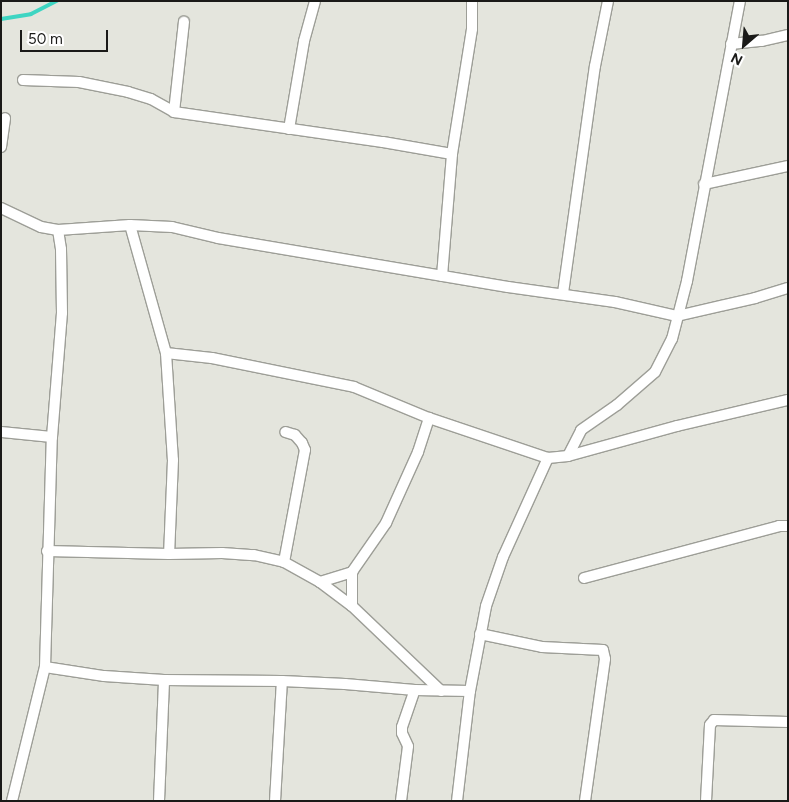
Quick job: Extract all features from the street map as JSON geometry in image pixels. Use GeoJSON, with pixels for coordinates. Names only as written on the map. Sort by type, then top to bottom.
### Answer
{"type":"FeatureCollection","features":[{"type":"Feature","properties":{"kind":"street"},"geometry":{"type":"LineString","coordinates":[[289,129],[304,40],[316,1]]}},
{"type":"Feature","properties":{"kind":"street"},"geometry":{"type":"LineString","coordinates":[[442,276],[452,154],[472,28],[472,1]]}},
{"type":"Feature","properties":{"kind":"street"},"geometry":{"type":"LineString","coordinates":[[562,293],[595,66],[608,1]]}},
{"type":"Feature","properties":{"kind":"street"},"geometry":{"type":"LineString","coordinates":[[568,456],[581,430],[617,405],[655,372],[672,339],[687,281],[740,1]]}},
{"type":"Feature","properties":{"kind":"street"},"geometry":{"type":"LineString","coordinates":[[174,112],[184,22]]}},
{"type":"Feature","properties":{"kind":"street"},"geometry":{"type":"LineString","coordinates":[[731,44],[762,41],[788,35]]}},
{"type":"Feature","properties":{"kind":"street"},"geometry":{"type":"LineString","coordinates":[[23,80],[78,82],[128,92],[151,99],[174,112],[383,142],[452,154]]}},
{"type":"Feature","properties":{"kind":"street"},"geometry":{"type":"LineString","coordinates":[[1,147],[5,118]]}},
{"type":"Feature","properties":{"kind":"street"},"geometry":{"type":"LineString","coordinates":[[704,184],[788,166]]}},
{"type":"Feature","properties":{"kind":"street"},"geometry":{"type":"LineString","coordinates":[[1,208],[41,227],[58,230],[130,225],[172,227],[218,238],[508,288],[562,293],[615,302],[677,316],[755,298],[788,288]]}},
{"type":"Feature","properties":{"kind":"street"},"geometry":{"type":"LineString","coordinates":[[130,225],[166,353],[173,460],[170,554]]}},
{"type":"Feature","properties":{"kind":"street"},"geometry":{"type":"LineString","coordinates":[[12,801],[45,667],[47,550],[52,437],[62,313],[61,249],[58,230]]}},
{"type":"Feature","properties":{"kind":"street"},"geometry":{"type":"LineString","coordinates":[[166,353],[212,358],[354,387],[429,418],[548,458],[568,456],[677,426],[788,400]]}},
{"type":"Feature","properties":{"kind":"street"},"geometry":{"type":"LineString","coordinates":[[352,606],[352,572],[386,523],[418,452],[429,418]]}},
{"type":"Feature","properties":{"kind":"street"},"geometry":{"type":"LineString","coordinates":[[1,432],[52,437]]}},
{"type":"Feature","properties":{"kind":"street"},"geometry":{"type":"LineString","coordinates":[[284,562],[305,450],[302,442],[294,435],[285,432]]}},
{"type":"Feature","properties":{"kind":"street"},"geometry":{"type":"LineString","coordinates":[[457,801],[470,691],[480,634],[503,557],[548,458]]}},
{"type":"Feature","properties":{"kind":"street"},"geometry":{"type":"LineString","coordinates":[[584,578],[779,526],[788,526]]}},
{"type":"Feature","properties":{"kind":"street"},"geometry":{"type":"LineString","coordinates":[[47,550],[254,555],[284,562],[320,582],[352,606],[441,691]]}},
{"type":"Feature","properties":{"kind":"street"},"geometry":{"type":"LineString","coordinates":[[320,582],[352,572]]}},
{"type":"Feature","properties":{"kind":"street"},"geometry":{"type":"LineString","coordinates":[[480,634],[542,647],[603,650],[605,659],[586,801]]}},
{"type":"Feature","properties":{"kind":"street"},"geometry":{"type":"LineString","coordinates":[[45,667],[104,676],[164,680],[282,681],[415,690],[470,691]]}},
{"type":"Feature","properties":{"kind":"street"},"geometry":{"type":"LineString","coordinates":[[159,801],[164,680]]}},
{"type":"Feature","properties":{"kind":"street"},"geometry":{"type":"LineString","coordinates":[[275,801],[282,681]]}},
{"type":"Feature","properties":{"kind":"street"},"geometry":{"type":"LineString","coordinates":[[401,801],[408,746],[402,733],[402,727],[415,690]]}},
{"type":"Feature","properties":{"kind":"street"},"geometry":{"type":"LineString","coordinates":[[706,801],[710,726],[714,720],[788,722]]}},
{"type":"Feature","properties":{"kind":"waterway"},"geometry":{"type":"LineString","coordinates":[[1,19],[31,14],[57,1]]}}]}
